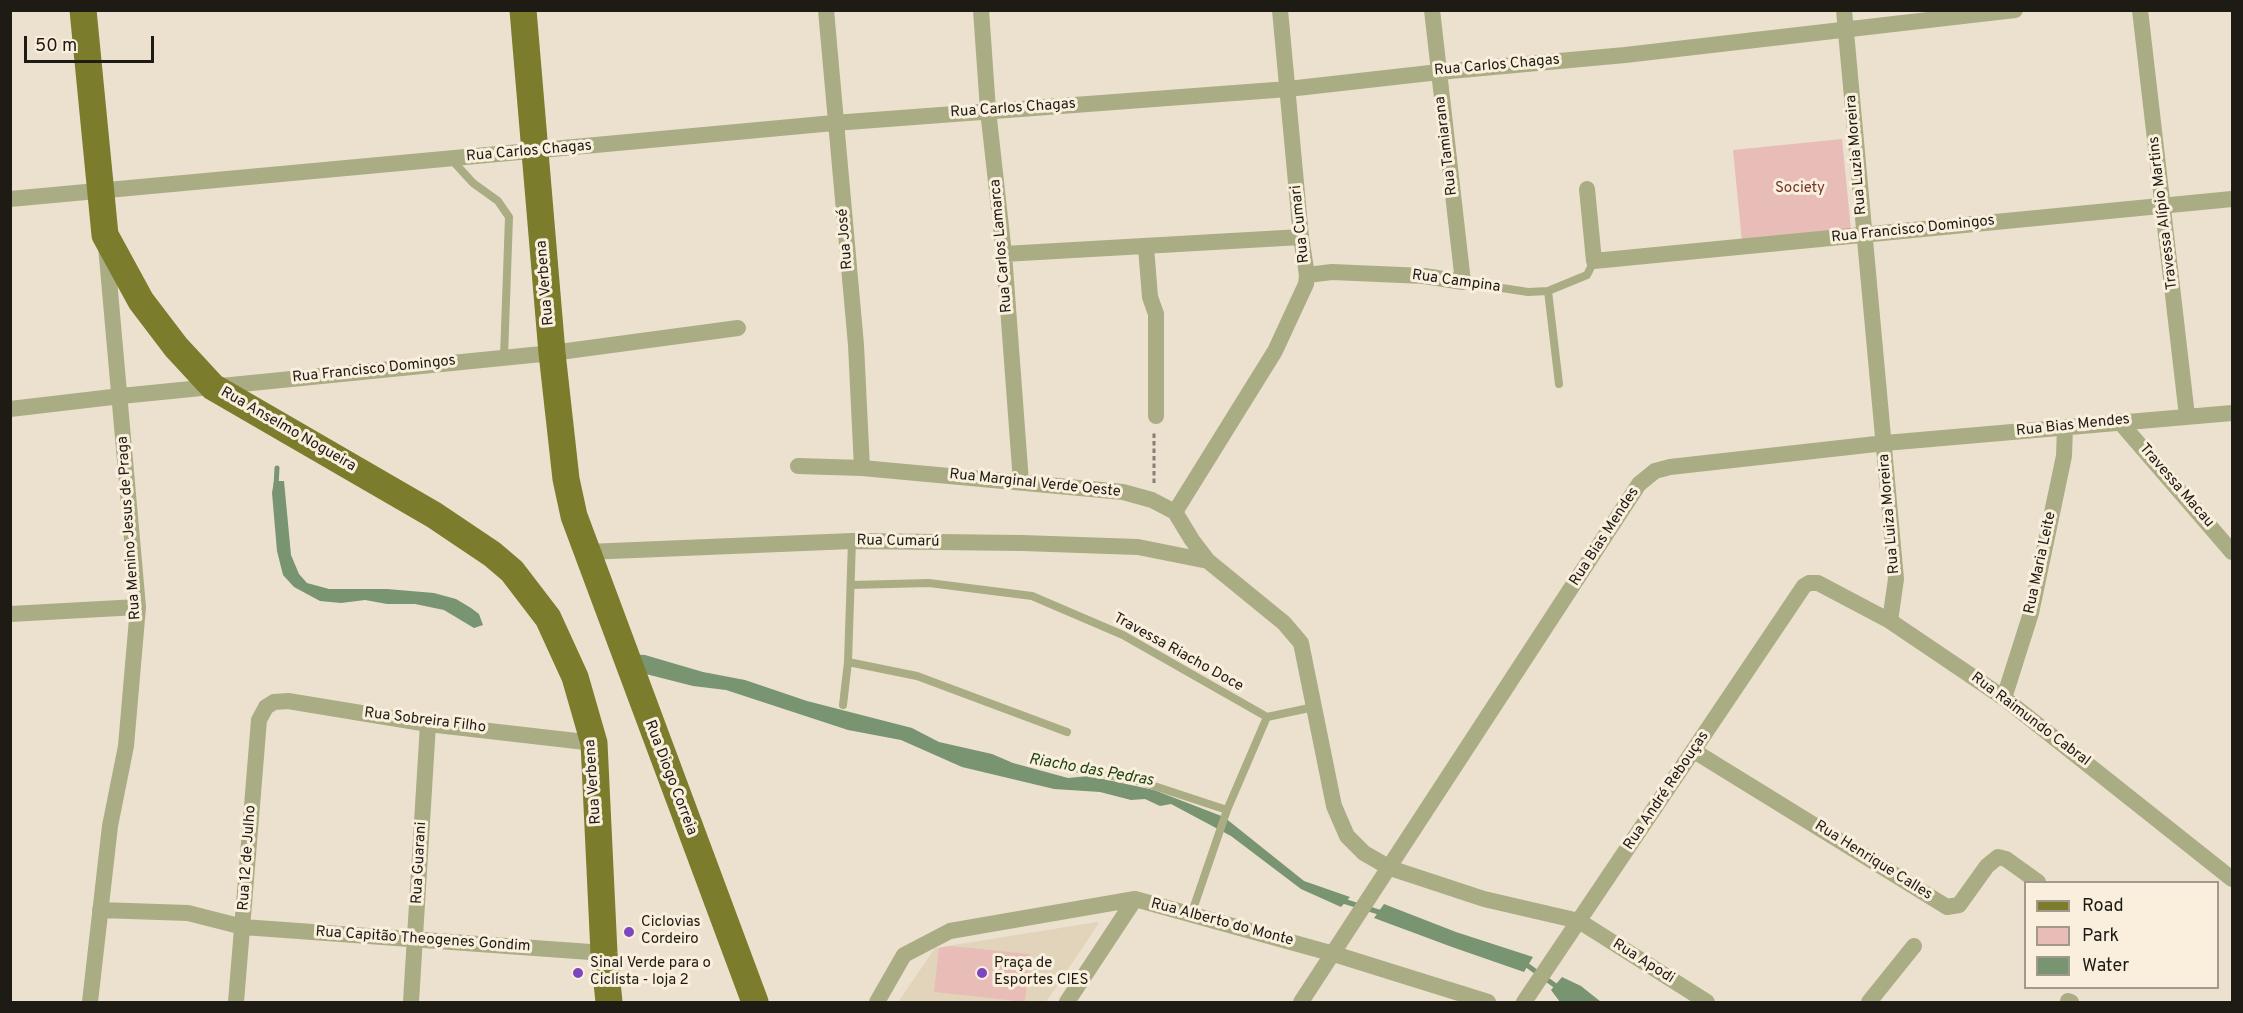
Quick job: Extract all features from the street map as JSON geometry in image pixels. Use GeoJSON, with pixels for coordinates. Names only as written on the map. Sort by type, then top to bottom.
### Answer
{"type":"FeatureCollection","features":[{"type":"Feature","properties":{"kind":"main road","name":"Rua Anselmo Nogueira"},"geometry":{"type":"LineString","coordinates":[[83,10],[105,235],[141,301],[176,347],[213,387],[434,515],[492,554]]}},
{"type":"Feature","properties":{"kind":"main road","name":"Rua Verbena"},"geometry":{"type":"LineString","coordinates":[[523,10],[552,353],[566,479],[574,516],[587,552]]}},
{"type":"Feature","properties":{"kind":"main road","name":"Rua Diogo Correia"},"geometry":{"type":"LineString","coordinates":[[587,552],[755,1002]]}},
{"type":"Feature","properties":{"kind":"main road","name":"Rua Verbena"},"geometry":{"type":"LineString","coordinates":[[492,554],[512,571],[548,618],[575,677],[594,743],[604,953],[609,1002]]}},
{"type":"Feature","properties":{"kind":"street","name":"Rua José"},"geometry":{"type":"LineString","coordinates":[[826,10],[834,123],[856,345],[862,468]]}},
{"type":"Feature","properties":{"kind":"street","name":"Rua Carlos Lamarca"},"geometry":{"type":"LineString","coordinates":[[981,10],[988,110],[1004,254],[1021,482]]}},
{"type":"Feature","properties":{"kind":"street","name":"Rua Cumari"},"geometry":{"type":"LineString","coordinates":[[1175,512],[1275,351],[1307,275],[1301,237],[1280,10]]}},
{"type":"Feature","properties":{"kind":"street","name":"Rua Tamiarana"},"geometry":{"type":"LineString","coordinates":[[1432,10],[1463,282]]}},
{"type":"Feature","properties":{"kind":"street","name":"Rua Luzia Moreira"},"geometry":{"type":"LineString","coordinates":[[1844,10],[1884,443]]}},
{"type":"Feature","properties":{"kind":"street","name":"Rua Carlos Chagas"},"geometry":{"type":"LineString","coordinates":[[10,199],[834,123],[1288,89],[1625,55],[2015,10]]}},
{"type":"Feature","properties":{"kind":"street","name":"Travessa Alípio Martins"},"geometry":{"type":"LineString","coordinates":[[2140,10],[2187,416]]}},
{"type":"Feature","properties":{"kind":"street"},"geometry":{"type":"LineString","coordinates":[[1587,189],[1594,261]]}},
{"type":"Feature","properties":{"kind":"street","name":"Rua Francisco Domingos"},"geometry":{"type":"LineString","coordinates":[[1594,261],[2232,199]]}},
{"type":"Feature","properties":{"kind":"street","name":"Rua Anselmo Nogueira"},"geometry":{"type":"LineString","coordinates":[[105,235],[120,396]]}},
{"type":"Feature","properties":{"kind":"street"},"geometry":{"type":"LineString","coordinates":[[1004,254],[1301,237]]}},
{"type":"Feature","properties":{"kind":"street"},"geometry":{"type":"LineString","coordinates":[[1146,247],[1150,297],[1156,314],[1156,416]]}},
{"type":"Feature","properties":{"kind":"street","name":"Rua Campina"},"geometry":{"type":"LineString","coordinates":[[1307,275],[1332,272],[1424,276],[1463,282]]}},
{"type":"Feature","properties":{"kind":"street","name":"Rua Francisco Domingos"},"geometry":{"type":"LineString","coordinates":[[10,409],[552,353],[738,328]]}},
{"type":"Feature","properties":{"kind":"street","name":"Rua Menino Jesus de Praga"},"geometry":{"type":"LineString","coordinates":[[90,1002],[110,826],[126,746],[138,607],[120,396]]}},
{"type":"Feature","properties":{"kind":"street","name":"Rua Bias Mendes"},"geometry":{"type":"LineString","coordinates":[[1301,1002],[1639,484],[1655,471],[1670,466],[1884,443],[2232,413]]}},
{"type":"Feature","properties":{"kind":"street","name":"Travessa Macau"},"geometry":{"type":"LineString","coordinates":[[2119,421],[2232,552]]}},
{"type":"Feature","properties":{"kind":"street","name":"Rua Maria Leite"},"geometry":{"type":"LineString","coordinates":[[2004,698],[2031,613],[2064,456],[2066,427]]}},
{"type":"Feature","properties":{"kind":"street","name":"Rua Luiza Moreira"},"geometry":{"type":"LineString","coordinates":[[1884,443],[1896,579],[1890,621]]}},
{"type":"Feature","properties":{"kind":"street","name":"Rua Marginal Verde Oeste"},"geometry":{"type":"LineString","coordinates":[[798,466],[862,468],[1123,492],[1152,500],[1175,512]]}},
{"type":"Feature","properties":{"kind":"street"},"geometry":{"type":"LineString","coordinates":[[1175,512],[1208,561],[1284,623],[1301,643],[1334,806],[1341,825],[1364,853],[1390,868],[1484,899],[1579,921]]}},
{"type":"Feature","properties":{"kind":"street","name":"Rua Cumarú"},"geometry":{"type":"LineString","coordinates":[[587,552],[852,541],[1096,544],[1138,547],[1208,561]]}},
{"type":"Feature","properties":{"kind":"street","name":"Rua Raimundo Cabral"},"geometry":{"type":"LineString","coordinates":[[1813,583],[1890,621],[2004,698],[2232,879]]}},
{"type":"Feature","properties":{"kind":"street","name":"Rua André Rebouças"},"geometry":{"type":"LineString","coordinates":[[1529,996],[1804,586],[1813,583]]}},
{"type":"Feature","properties":{"kind":"street"},"geometry":{"type":"LineString","coordinates":[[10,614],[138,607]]}},
{"type":"Feature","properties":{"kind":"street","name":"Rua Sobreira Filho"},"geometry":{"type":"LineString","coordinates":[[260,713],[274,702],[288,701],[428,723],[594,743]]}},
{"type":"Feature","properties":{"kind":"street","name":"Rua 12 de Julho"},"geometry":{"type":"LineString","coordinates":[[236,1002],[260,713]]}},
{"type":"Feature","properties":{"kind":"street","name":"Rua Guarani"},"geometry":{"type":"LineString","coordinates":[[411,1002],[428,723]]}},
{"type":"Feature","properties":{"kind":"street","name":"Rua Henrique Calles"},"geometry":{"type":"LineString","coordinates":[[1694,751],[1947,907],[1959,905],[1987,866],[1998,857],[2006,859],[2037,881]]}},
{"type":"Feature","properties":{"kind":"street"},"geometry":{"type":"LineString","coordinates":[[1067,1002],[1135,899]]}},
{"type":"Feature","properties":{"kind":"street","name":"Rua Alberto do Monte"},"geometry":{"type":"LineString","coordinates":[[877,1002],[904,955],[950,931],[1135,899],[1334,954],[1488,1002]]}},
{"type":"Feature","properties":{"kind":"street","name":"Rua Capitão Theogenes Gondim"},"geometry":{"type":"LineString","coordinates":[[100,910],[188,913],[243,927],[604,953]]}},
{"type":"Feature","properties":{"kind":"street","name":"Rua Apodi"},"geometry":{"type":"LineString","coordinates":[[1579,921],[1707,1002]]}},
{"type":"Feature","properties":{"kind":"street"},"geometry":{"type":"LineString","coordinates":[[1869,1002],[1914,946]]}},
{"type":"Feature","properties":{"kind":"lane"},"geometry":{"type":"LineString","coordinates":[[452,159],[473,183],[498,201],[509,217],[504,357]]}},
{"type":"Feature","properties":{"kind":"lane","name":"Rua Campina"},"geometry":{"type":"LineString","coordinates":[[1463,282],[1528,292],[1548,291],[1587,275],[1594,261]]}},
{"type":"Feature","properties":{"kind":"lane"},"geometry":{"type":"LineString","coordinates":[[1548,291],[1559,384]]}},
{"type":"Feature","properties":{"kind":"lane"},"geometry":{"type":"LineString","coordinates":[[843,705],[848,662],[852,541]]}},
{"type":"Feature","properties":{"kind":"lane","name":"Travessa Riacho Doce"},"geometry":{"type":"LineString","coordinates":[[851,585],[929,583],[1032,596],[1123,635],[1267,717]]}},
{"type":"Feature","properties":{"kind":"lane"},"geometry":{"type":"LineString","coordinates":[[848,662],[917,676],[1067,732]]}},
{"type":"Feature","properties":{"kind":"lane"},"geometry":{"type":"LineString","coordinates":[[1191,915],[1226,813],[1267,717],[1314,707]]}},
{"type":"Feature","properties":{"kind":"lane"},"geometry":{"type":"LineString","coordinates":[[1065,766],[1142,782],[1226,813]]}},
{"type":"Feature","properties":{"kind":"path"},"geometry":{"type":"LineString","coordinates":[[1152,500],[1156,416]]}},
{"type":"Feature","properties":{"kind":"shaded area"},"geometry":{"type":"Polygon","coordinates":[[[1099,923],[1046,1002],[898,1002],[935,948],[1099,923]]]}},
{"type":"Feature","properties":{"kind":"green space","name":"Society"},"geometry":{"type":"Polygon","coordinates":[[[1842,139],[1851,230],[1742,242],[1733,150],[1842,139]]]}},
{"type":"Feature","properties":{"kind":"green space","name":"Praça de Esportes CIES"},"geometry":{"type":"Polygon","coordinates":[[[950,946],[1030,954],[1025,1002],[934,992],[939,948],[950,946]]]}},
{"type":"Feature","properties":{"kind":"water"},"geometry":{"type":"Polygon","coordinates":[[[274,481],[284,481],[291,555],[299,574],[307,583],[329,589],[387,589],[434,593],[456,599],[471,608],[479,614],[483,625],[474,628],[444,610],[415,604],[387,604],[365,600],[341,603],[320,601],[294,587],[283,575],[277,551],[272,493],[274,481]]]}},
{"type":"Feature","properties":{"kind":"water"},"geometry":{"type":"Polygon","coordinates":[[[628,654],[645,655],[703,672],[745,680],[807,701],[912,728],[939,742],[992,754],[1013,763],[1068,778],[1089,776],[1154,790],[1224,817],[1304,881],[1350,897],[1341,907],[1301,889],[1231,836],[1171,804],[1160,806],[1145,799],[1131,800],[1100,792],[1054,789],[962,767],[901,740],[848,730],[726,690],[693,686],[634,671],[628,654]]]}},
{"type":"Feature","properties":{"kind":"water"},"geometry":{"type":"Polygon","coordinates":[[[1384,904],[1456,932],[1533,957],[1524,972],[1452,947],[1374,918],[1384,904]]]}},
{"type":"Feature","properties":{"kind":"water"},"geometry":{"type":"Polygon","coordinates":[[[1562,977],[1581,986],[1601,1002],[1560,1002],[1551,990],[1562,977]]]}},
{"type":"Feature","properties":{"kind":"waterway","name":"Riacho das Pedras"},"geometry":{"type":"LineString","coordinates":[[276,487],[277,468]]}},
{"type":"Feature","properties":{"kind":"waterway","name":"Riacho das Pedras"},"geometry":{"type":"LineString","coordinates":[[1340,900],[1385,914]]}},
{"type":"Feature","properties":{"kind":"waterway","name":"Riacho das Pedras"},"geometry":{"type":"LineString","coordinates":[[1524,963],[1560,989]]}},
{"type":"Feature","properties":{"kind":"place","name":"Ciclovias Cordeiro"},"geometry":{"type":"Point","coordinates":[629,932]}},
{"type":"Feature","properties":{"kind":"place","name":"Sinal Verde para o Ciclista - loja 2"},"geometry":{"type":"Point","coordinates":[578,973]}},
{"type":"Feature","properties":{"kind":"place","name":"Praça de Esportes CIES"},"geometry":{"type":"Point","coordinates":[982,973]}}]}
